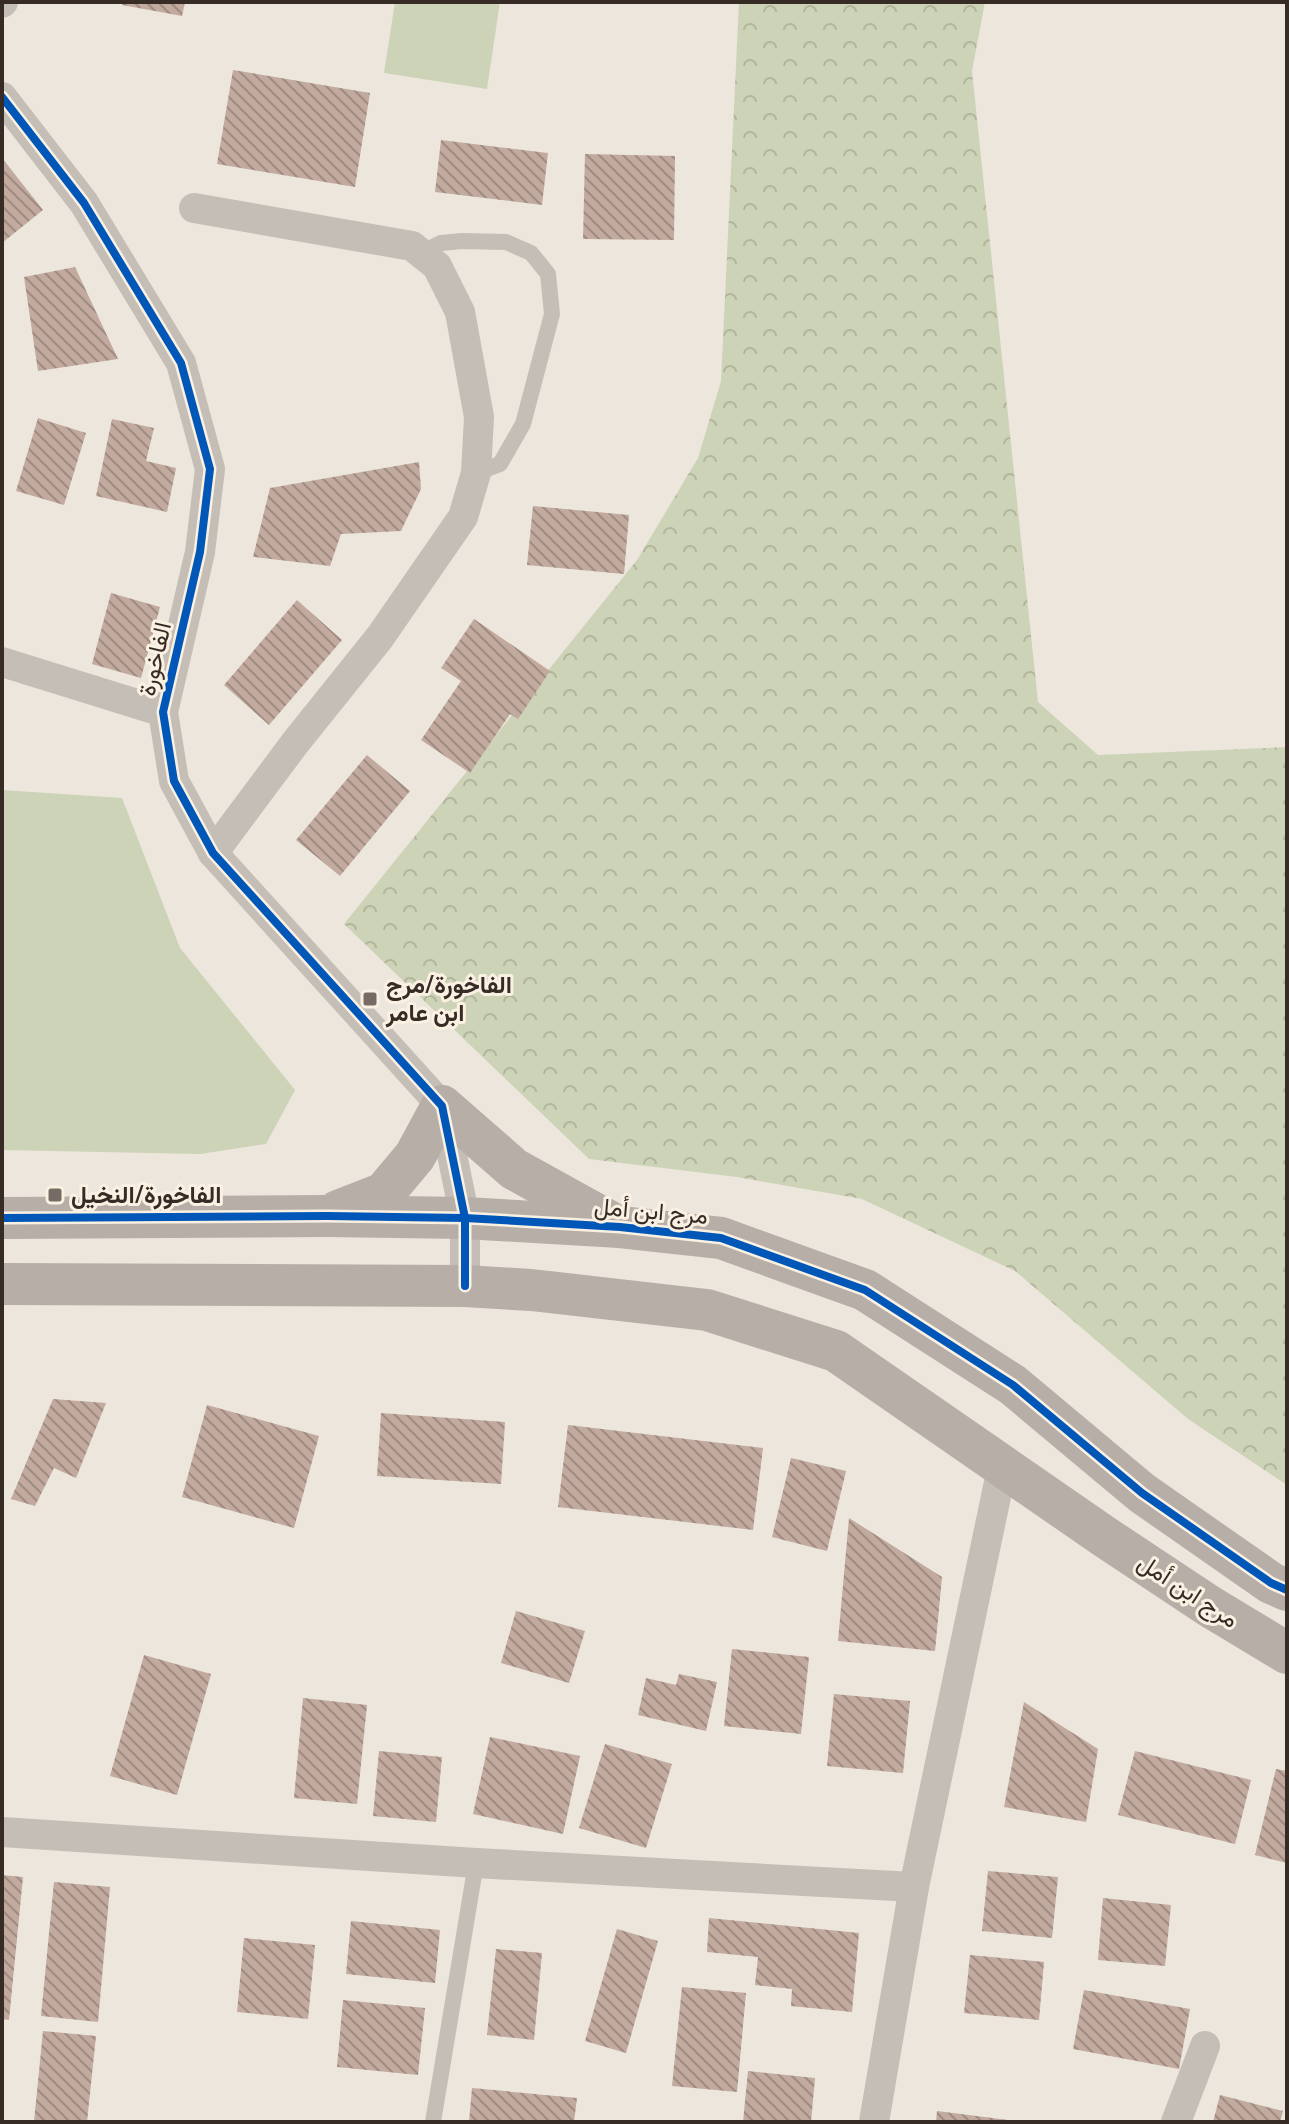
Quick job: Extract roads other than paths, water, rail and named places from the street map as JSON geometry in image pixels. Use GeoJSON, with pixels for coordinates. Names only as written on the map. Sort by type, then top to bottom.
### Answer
{"type":"FeatureCollection","features":[{"type":"Feature","properties":{"kind":"street","name":"الفاخورة"},"geometry":{"type":"LineString","coordinates":[[2,97],[84,203],[181,363],[210,469],[200,552],[163,712],[174,781],[213,853],[442,1106]]}},
{"type":"Feature","properties":{"kind":"street"},"geometry":{"type":"LineString","coordinates":[[194,208],[412,246],[437,266],[460,312],[479,417],[476,473],[463,517],[380,637],[295,743],[213,853]]}},
{"type":"Feature","properties":{"kind":"street"},"geometry":{"type":"LineString","coordinates":[[2,662],[163,712]]}},
{"type":"Feature","properties":{"kind":"street"},"geometry":{"type":"LineString","coordinates":[[327,1216],[384,1193],[415,1156],[442,1106]]}},
{"type":"Feature","properties":{"kind":"street"},"geometry":{"type":"LineString","coordinates":[[442,1106],[465,1218],[465,1286]]}},
{"type":"Feature","properties":{"kind":"street"},"geometry":{"type":"LineString","coordinates":[[442,1106],[514,1169],[620,1227]]}},
{"type":"Feature","properties":{"kind":"street","name":"مرج ابن أمل"},"geometry":{"type":"LineString","coordinates":[[2,1218],[465,1218],[620,1227],[721,1238],[865,1290],[1013,1385],[1142,1493],[1271,1583],[1287,1590]]}},
{"type":"Feature","properties":{"kind":"street","name":"مرج ابن أمل"},"geometry":{"type":"LineString","coordinates":[[2,1284],[465,1286],[531,1290],[707,1310],[836,1351],[1002,1468],[1209,1606],[1287,1653]]}},
{"type":"Feature","properties":{"kind":"street"},"geometry":{"type":"LineString","coordinates":[[874,2122],[914,1887],[1002,1468]]}},
{"type":"Feature","properties":{"kind":"street"},"geometry":{"type":"LineString","coordinates":[[2,1832],[476,1863],[914,1887]]}},
{"type":"Feature","properties":{"kind":"street"},"geometry":{"type":"LineString","coordinates":[[1176,2122],[1205,2046]]}},
{"type":"Feature","properties":{"kind":"lane"},"geometry":{"type":"LineString","coordinates":[[421,253],[441,243],[506,242],[531,253],[548,274],[552,314],[523,424],[500,464],[476,473]]}},
{"type":"Feature","properties":{"kind":"lane"},"geometry":{"type":"LineString","coordinates":[[433,2122],[476,1863]]}},
{"type":"Feature","properties":{"kind":"place","name":"الفاخورة/مرج ابن عامر"},"geometry":{"type":"Point","coordinates":[370,999]}},
{"type":"Feature","properties":{"kind":"place","name":"الفاخورة/النخيل"},"geometry":{"type":"Point","coordinates":[55,1195]}}]}
